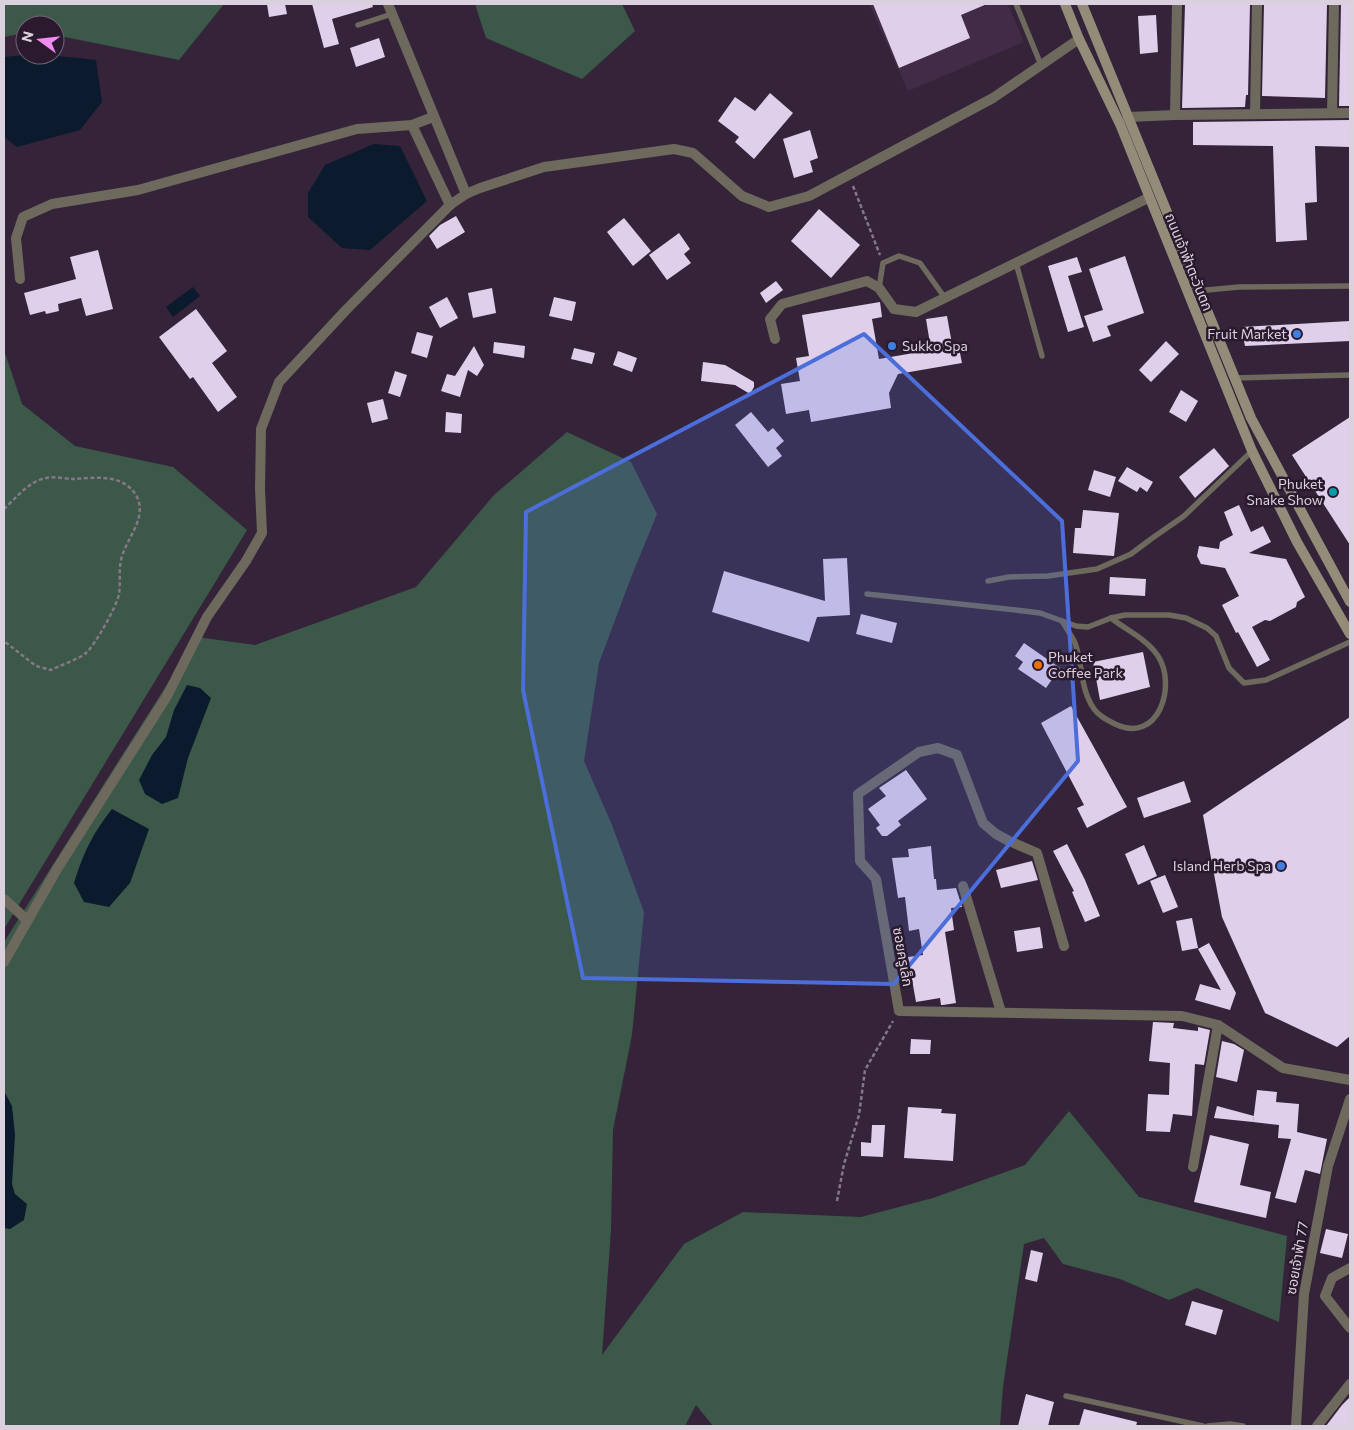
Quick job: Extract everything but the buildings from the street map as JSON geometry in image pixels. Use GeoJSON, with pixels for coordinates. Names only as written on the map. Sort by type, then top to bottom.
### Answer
{"type":"FeatureCollection","features":[{"type":"Feature","properties":{"kind":"main road","name":"ถนนเจ้าฟ้าตะวันตก"},"geometry":{"type":"LineString","coordinates":[[1065,4],[1079,39],[1120,124],[1148,198],[1252,451],[1297,542],[1350,634]]}},
{"type":"Feature","properties":{"kind":"main road","name":"ถนนเจ้าฟ้าตะวันตก"},"geometry":{"type":"LineString","coordinates":[[1082,4],[1251,418],[1350,602]]}},
{"type":"Feature","properties":{"kind":"street"},"geometry":{"type":"LineString","coordinates":[[1175,115],[1177,4]]}},
{"type":"Feature","properties":{"kind":"street"},"geometry":{"type":"LineString","coordinates":[[1255,114],[1257,4]]}},
{"type":"Feature","properties":{"kind":"street"},"geometry":{"type":"LineString","coordinates":[[1332,113],[1334,4]]}},
{"type":"Feature","properties":{"kind":"street"},"geometry":{"type":"LineString","coordinates":[[390,9],[466,194]]}},
{"type":"Feature","properties":{"kind":"street"},"geometry":{"type":"LineString","coordinates":[[4,962],[57,869],[167,696],[207,617],[246,561],[262,533],[261,429],[280,382],[346,310],[450,205],[466,194],[544,167],[674,149],[693,154],[742,196],[770,207],[809,196],[994,98],[1079,39]]}},
{"type":"Feature","properties":{"kind":"street"},"geometry":{"type":"LineString","coordinates":[[1128,118],[1175,115],[1350,113]]}},
{"type":"Feature","properties":{"kind":"street"},"geometry":{"type":"LineString","coordinates":[[20,279],[16,238],[23,217],[52,204],[138,190],[357,129],[412,125],[433,117]]}},
{"type":"Feature","properties":{"kind":"street"},"geometry":{"type":"LineString","coordinates":[[412,125],[450,205]]}},
{"type":"Feature","properties":{"kind":"street"},"geometry":{"type":"LineString","coordinates":[[775,339],[770,319],[782,304],[867,281],[879,288],[894,309],[916,312],[1148,198]]}},
{"type":"Feature","properties":{"kind":"street","name":"ซอยครูเล็ก"},"geometry":{"type":"LineString","coordinates":[[899,1010],[876,879],[860,862],[858,794],[919,752],[938,748],[957,755],[984,823],[996,834],[1037,852],[1064,946]]}},
{"type":"Feature","properties":{"kind":"street"},"geometry":{"type":"LineString","coordinates":[[963,886],[1001,1012]]}},
{"type":"Feature","properties":{"kind":"street"},"geometry":{"type":"LineString","coordinates":[[4,899],[27,920]]}},
{"type":"Feature","properties":{"kind":"street"},"geometry":{"type":"LineString","coordinates":[[899,1010],[1182,1016],[1218,1025],[1283,1068],[1350,1080]]}},
{"type":"Feature","properties":{"kind":"street"},"geometry":{"type":"LineString","coordinates":[[1193,1167],[1218,1025]]}},
{"type":"Feature","properties":{"kind":"street","name":"ซอยเจ้าฟ้า 77"},"geometry":{"type":"LineString","coordinates":[[1296,1426],[1304,1294],[1328,1166],[1350,1099]]}},
{"type":"Feature","properties":{"kind":"street"},"geometry":{"type":"LineString","coordinates":[[1350,1268],[1332,1278],[1325,1296],[1350,1328]]}},
{"type":"Feature","properties":{"kind":"street"},"geometry":{"type":"LineString","coordinates":[[1317,1426],[1350,1384]]}},
{"type":"Feature","properties":{"kind":"lane"},"geometry":{"type":"LineString","coordinates":[[1016,4],[1041,65]]}},
{"type":"Feature","properties":{"kind":"lane"},"geometry":{"type":"LineString","coordinates":[[358,25],[390,9]]}},
{"type":"Feature","properties":{"kind":"lane"},"geometry":{"type":"LineString","coordinates":[[879,288],[883,264],[899,256],[920,263],[945,298]]}},
{"type":"Feature","properties":{"kind":"lane"},"geometry":{"type":"LineString","coordinates":[[1016,263],[1042,356]]}},
{"type":"Feature","properties":{"kind":"lane"},"geometry":{"type":"LineString","coordinates":[[1187,293],[1199,290],[1239,287],[1350,286]]}},
{"type":"Feature","properties":{"kind":"lane"},"geometry":{"type":"LineString","coordinates":[[1222,378],[1350,375]]}},
{"type":"Feature","properties":{"kind":"lane"},"geometry":{"type":"LineString","coordinates":[[988,581],[1010,577],[1048,576],[1097,569],[1131,554],[1184,516],[1252,451]]}},
{"type":"Feature","properties":{"kind":"lane"},"geometry":{"type":"LineString","coordinates":[[867,594],[1040,613],[1076,626],[1088,627],[1125,615],[1169,615],[1186,618],[1207,628],[1216,636],[1230,668],[1244,683],[1266,680],[1350,642]]}},
{"type":"Feature","properties":{"kind":"lane"},"geometry":{"type":"LineString","coordinates":[[1062,620],[1075,643],[1082,681],[1094,709],[1103,718],[1118,726],[1136,729],[1148,725],[1161,708],[1166,680],[1159,658],[1150,646],[1111,618]]}},
{"type":"Feature","properties":{"kind":"lane"},"geometry":{"type":"LineString","coordinates":[[1066,1396],[1203,1426]]}},
{"type":"Feature","properties":{"kind":"lane"},"geometry":{"type":"LineString","coordinates":[[1208,1426],[1230,1424],[1242,1426]]}},
{"type":"Feature","properties":{"kind":"path"},"geometry":{"type":"LineString","coordinates":[[849,175],[883,264]]}},
{"type":"Feature","properties":{"kind":"path"},"geometry":{"type":"LineString","coordinates":[[4,509],[28,486],[46,478],[73,479],[97,477],[121,481],[136,495],[140,509],[136,528],[118,569],[119,595],[107,620],[85,654],[52,670],[36,666],[4,641]]}},
{"type":"Feature","properties":{"kind":"path"},"geometry":{"type":"LineString","coordinates":[[837,1201],[844,1164],[859,1115],[865,1070],[899,1010]]}},
{"type":"Feature","properties":{"kind":"highlighted area"},"geometry":{"type":"Polygon","coordinates":[[[864,334],[1062,521],[1078,761],[894,984],[583,978],[523,690],[526,512],[864,334]]]}},
{"type":"Feature","properties":{"kind":"shaded area"},"geometry":{"type":"Polygon","coordinates":[[[869,4],[1008,4],[1024,42],[908,91],[869,4]]]}},
{"type":"Feature","properties":{"kind":"green space"},"geometry":{"type":"Polygon","coordinates":[[[4,4],[224,4],[179,60],[65,37],[65,15],[15,15],[15,35],[4,37],[4,4]]]}},
{"type":"Feature","properties":{"kind":"green space"},"geometry":{"type":"Polygon","coordinates":[[[475,4],[622,4],[635,31],[582,79],[486,38],[475,4]]]}},
{"type":"Feature","properties":{"kind":"green space"},"geometry":{"type":"Polygon","coordinates":[[[4,350],[22,404],[75,446],[173,467],[247,530],[4,929],[4,350]]]}},
{"type":"Feature","properties":{"kind":"green space"},"geometry":{"type":"Polygon","coordinates":[[[567,432],[631,462],[657,514],[599,663],[584,761],[612,825],[644,912],[632,1035],[613,1130],[611,1230],[602,1355],[684,1244],[743,1212],[861,1217],[933,1198],[1025,1165],[1069,1111],[1139,1197],[1287,1236],[1279,1322],[1197,1288],[1169,1300],[1120,1279],[1063,1264],[1044,1238],[1024,1244],[1003,1387],[1000,1426],[713,1426],[696,1405],[685,1426],[4,1426],[4,942],[197,637],[255,645],[416,587],[494,495],[567,432]]]}},
{"type":"Feature","properties":{"kind":"water"},"geometry":{"type":"Polygon","coordinates":[[[15,56],[15,65],[65,65],[65,57],[96,60],[102,102],[80,130],[17,147],[4,137],[4,57],[15,56]]]}},
{"type":"Feature","properties":{"kind":"water"},"geometry":{"type":"Polygon","coordinates":[[[374,144],[400,146],[427,201],[370,250],[342,248],[308,217],[308,193],[325,165],[374,144]]]}},
{"type":"Feature","properties":{"kind":"water"},"geometry":{"type":"Polygon","coordinates":[[[193,287],[200,296],[173,317],[166,307],[193,287]]]}},
{"type":"Feature","properties":{"kind":"water"},"geometry":{"type":"Polygon","coordinates":[[[187,685],[200,688],[211,698],[188,758],[178,798],[162,804],[145,794],[139,780],[152,755],[166,737],[174,710],[187,685]]]}},
{"type":"Feature","properties":{"kind":"water"},"geometry":{"type":"Polygon","coordinates":[[[112,809],[149,829],[130,883],[109,907],[84,902],[74,883],[89,844],[99,826],[112,809]]]}},
{"type":"Feature","properties":{"kind":"water"},"geometry":{"type":"Polygon","coordinates":[[[4,1091],[12,1106],[15,1135],[12,1184],[15,1194],[27,1204],[24,1220],[10,1229],[4,1228],[4,1091]]]}},
{"type":"Feature","properties":{"kind":"place","name":"Fruit Market"},"geometry":{"type":"Point","coordinates":[1297,334]}},
{"type":"Feature","properties":{"kind":"place","name":"Sukko Spa"},"geometry":{"type":"Point","coordinates":[892,346]}},
{"type":"Feature","properties":{"kind":"place","name":"Phuket Snake Show"},"geometry":{"type":"Point","coordinates":[1333,492]}},
{"type":"Feature","properties":{"kind":"place","name":"Phuket Coffee Park"},"geometry":{"type":"Point","coordinates":[1038,665]}},
{"type":"Feature","properties":{"kind":"place","name":"Island Herb Spa"},"geometry":{"type":"Point","coordinates":[1281,866]}}]}
